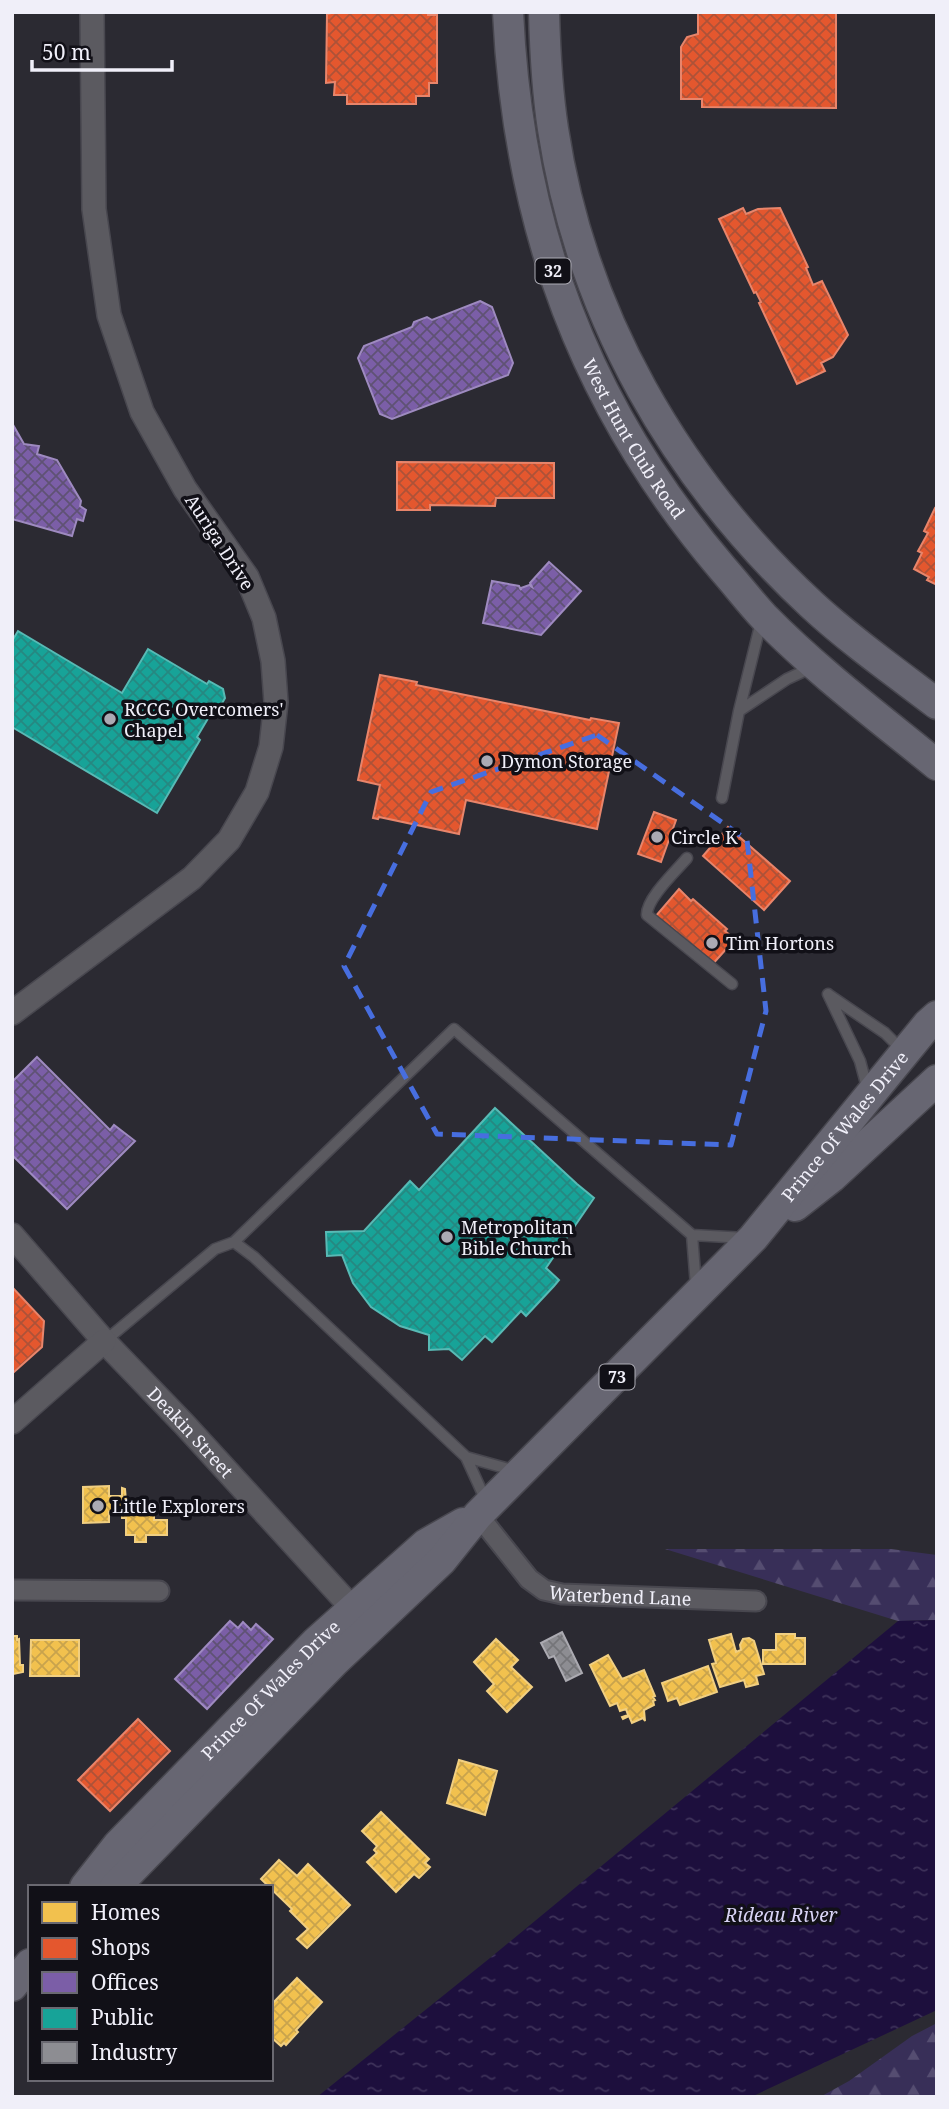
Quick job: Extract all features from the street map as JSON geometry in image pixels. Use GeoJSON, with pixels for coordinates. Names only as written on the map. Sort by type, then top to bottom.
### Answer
{"type":"FeatureCollection","features":[{"type":"Feature","properties":{"kind":"main road","name":"West Hunt Club Road"},"geometry":{"type":"LineString","coordinates":[[508,12],[516,112],[542,236],[566,310],[628,438],[705,547],[763,615],[815,666],[937,765]]}},
{"type":"Feature","properties":{"kind":"main road","name":"West Hunt Club Road"},"geometry":{"type":"LineString","coordinates":[[544,12],[552,128],[568,202],[588,270],[614,337],[645,398],[689,466],[746,539],[830,620],[937,704]]}},
{"type":"Feature","properties":{"kind":"main road","name":"Prince Of Wales Drive"},"geometry":{"type":"LineString","coordinates":[[87,1885],[118,1845],[316,1642],[362,1619],[442,1560],[483,1510],[753,1238],[934,1017]]}},
{"type":"Feature","properties":{"kind":"main road"},"geometry":{"type":"LineString","coordinates":[[904,1053],[919,1073],[921,1087],[927,1090]]}},
{"type":"Feature","properties":{"kind":"main road","name":"Prince Of Wales Drive"},"geometry":{"type":"LineString","coordinates":[[753,1238],[832,1177],[927,1090]]}},
{"type":"Feature","properties":{"kind":"main road","name":"Prince Of Wales Drive"},"geometry":{"type":"LineString","coordinates":[[117,1885],[335,1661],[362,1619]]}},
{"type":"Feature","properties":{"kind":"main road"},"geometry":{"type":"LineString","coordinates":[[12,1986],[28,1966]]}},
{"type":"Feature","properties":{"kind":"street","name":"Auriga Drive"},"geometry":{"type":"LineString","coordinates":[[12,1013],[192,878],[229,840],[257,792],[271,747],[276,702],[273,660],[264,618],[247,577],[185,489],[142,412],[109,315],[94,209],[92,12]]}},
{"type":"Feature","properties":{"kind":"street","name":"Deakin Street"},"geometry":{"type":"LineString","coordinates":[[12,1235],[104,1341],[184,1424],[362,1619]]}},
{"type":"Feature","properties":{"kind":"street"},"geometry":{"type":"LineString","coordinates":[[12,1422],[104,1341]]}},
{"type":"Feature","properties":{"kind":"street","name":"Waterbend Lane"},"geometry":{"type":"LineString","coordinates":[[483,1510],[529,1579],[544,1590],[562,1594],[756,1601]]}},
{"type":"Feature","properties":{"kind":"street"},"geometry":{"type":"LineString","coordinates":[[12,1590],[159,1591]]}},
{"type":"Feature","properties":{"kind":"lane"},"geometry":{"type":"LineString","coordinates":[[722,798],[739,711],[763,615]]}},
{"type":"Feature","properties":{"kind":"lane"},"geometry":{"type":"LineString","coordinates":[[739,711],[786,679],[815,666]]}},
{"type":"Feature","properties":{"kind":"lane"},"geometry":{"type":"LineString","coordinates":[[687,858],[652,900],[647,915],[733,984]]}},
{"type":"Feature","properties":{"kind":"lane"},"geometry":{"type":"LineString","coordinates":[[869,1096],[860,1061],[828,995],[885,1033],[904,1053]]}},
{"type":"Feature","properties":{"kind":"lane"},"geometry":{"type":"LineString","coordinates":[[104,1341],[215,1249],[233,1242],[454,1029],[692,1235],[753,1238]]}},
{"type":"Feature","properties":{"kind":"lane"},"geometry":{"type":"LineString","coordinates":[[692,1235],[697,1296]]}},
{"type":"Feature","properties":{"kind":"lane"},"geometry":{"type":"LineString","coordinates":[[233,1242],[254,1257],[466,1457],[522,1472]]}},
{"type":"Feature","properties":{"kind":"lane"},"geometry":{"type":"LineString","coordinates":[[466,1457],[483,1510]]}},
{"type":"Feature","properties":{"kind":"highlighted area"},"geometry":{"type":"Polygon","coordinates":[[[597,735],[747,840],[766,1011],[731,1145],[437,1134],[344,966],[431,792],[597,735]]]}},
{"type":"Feature","properties":{"kind":"green space"},"geometry":{"type":"Polygon","coordinates":[[[665,1549],[891,1549],[937,1555],[937,1620],[898,1621],[665,1549]]]}},
{"type":"Feature","properties":{"kind":"green space"},"geometry":{"type":"Polygon","coordinates":[[[937,2023],[937,2097],[820,2097],[849,2081],[912,2036],[937,2023]]]}},
{"type":"Feature","properties":{"kind":"water","name":"Rideau River"},"geometry":{"type":"Polygon","coordinates":[[[937,1620],[937,2010],[751,2097],[317,2097],[490,1958],[898,1621],[937,1620]]]}},
{"type":"Feature","properties":{"kind":"building: Homes"},"geometry":{"type":"Polygon","coordinates":[[[109,1486],[109,1496],[122,1496],[122,1488],[125,1489],[126,1501],[144,1501],[144,1509],[154,1509],[154,1520],[167,1520],[167,1535],[146,1535],[146,1542],[135,1542],[135,1535],[126,1535],[126,1518],[122,1518],[122,1512],[109,1512],[109,1522],[83,1523],[83,1487],[109,1486]]]}},
{"type":"Feature","properties":{"kind":"building: Homes"},"geometry":{"type":"Polygon","coordinates":[[[731,1634],[736,1652],[741,1650],[743,1639],[754,1641],[764,1674],[756,1676],[758,1684],[746,1687],[744,1680],[720,1687],[712,1664],[716,1663],[709,1640],[731,1634]]]}},
{"type":"Feature","properties":{"kind":"building: Homes"},"geometry":{"type":"Polygon","coordinates":[[[776,1634],[795,1634],[795,1638],[805,1638],[805,1664],[763,1664],[763,1650],[776,1650],[776,1634]]]}},
{"type":"Feature","properties":{"kind":"building: Homes"},"geometry":{"type":"Polygon","coordinates":[[[12,1636],[19,1639],[20,1665],[23,1665],[23,1672],[13,1674],[12,1692],[12,1636]]]}},
{"type":"Feature","properties":{"kind":"building: Homes"},"geometry":{"type":"Polygon","coordinates":[[[496,1639],[518,1660],[511,1667],[532,1687],[507,1712],[487,1691],[494,1684],[474,1662],[496,1639]]]}},
{"type":"Feature","properties":{"kind":"building: Homes"},"geometry":{"type":"Polygon","coordinates":[[[31,1640],[79,1640],[79,1676],[30,1676],[31,1640]]]}},
{"type":"Feature","properties":{"kind":"building: Homes"},"geometry":{"type":"Polygon","coordinates":[[[608,1655],[622,1679],[644,1670],[655,1696],[654,1705],[644,1710],[645,1721],[643,1718],[632,1723],[629,1716],[623,1719],[622,1717],[628,1715],[626,1709],[620,1711],[617,1703],[610,1706],[590,1665],[608,1655]]]}},
{"type":"Feature","properties":{"kind":"building: Homes"},"geometry":{"type":"Polygon","coordinates":[[[708,1666],[717,1692],[680,1705],[677,1698],[668,1701],[662,1683],[708,1666]]]}},
{"type":"Feature","properties":{"kind":"building: Homes"},"geometry":{"type":"Polygon","coordinates":[[[459,1760],[497,1771],[485,1815],[447,1803],[459,1760]]]}},
{"type":"Feature","properties":{"kind":"building: Homes"},"geometry":{"type":"Polygon","coordinates":[[[381,1812],[429,1859],[425,1863],[430,1867],[419,1878],[414,1874],[396,1892],[367,1862],[377,1853],[374,1850],[377,1846],[362,1831],[381,1812]]]}},
{"type":"Feature","properties":{"kind":"building: Homes"},"geometry":{"type":"Polygon","coordinates":[[[279,1860],[297,1876],[308,1864],[350,1905],[307,1948],[297,1939],[308,1929],[273,1891],[273,1885],[267,1885],[261,1879],[279,1860]]]}},
{"type":"Feature","properties":{"kind":"building: Homes"},"geometry":{"type":"Polygon","coordinates":[[[297,1978],[322,2002],[286,2045],[284,2043],[281,2046],[273,2039],[273,2003],[297,1978]]]}},
{"type":"Feature","properties":{"kind":"building: Shops"},"geometry":{"type":"Polygon","coordinates":[[[428,12],[428,15],[437,15],[437,83],[429,83],[429,96],[416,96],[416,104],[347,104],[347,95],[334,95],[335,82],[326,83],[327,14],[428,12]]]}},
{"type":"Feature","properties":{"kind":"building: Shops"},"geometry":{"type":"Polygon","coordinates":[[[698,12],[836,12],[836,108],[702,107],[702,99],[681,99],[681,47],[687,37],[698,34],[698,12]]]}},
{"type":"Feature","properties":{"kind":"building: Shops"},"geometry":{"type":"Polygon","coordinates":[[[743,208],[746,214],[758,209],[780,208],[808,267],[806,268],[813,285],[822,281],[848,335],[833,357],[821,363],[825,371],[797,384],[759,303],[761,302],[756,292],[754,293],[719,219],[743,208]]]}},
{"type":"Feature","properties":{"kind":"building: Shops"},"geometry":{"type":"Polygon","coordinates":[[[397,462],[554,463],[554,498],[496,498],[495,506],[430,505],[430,510],[397,510],[397,462]]]}},
{"type":"Feature","properties":{"kind":"building: Shops"},"geometry":{"type":"Polygon","coordinates":[[[935,508],[937,585],[914,569],[922,553],[918,551],[928,533],[924,531],[935,508]]]}},
{"type":"Feature","properties":{"kind":"building: Shops","name":"Dymon Storage"},"geometry":{"type":"Polygon","coordinates":[[[380,675],[417,682],[416,685],[590,720],[619,723],[597,829],[466,800],[459,834],[373,818],[380,785],[358,780],[380,675]]]}},
{"type":"Feature","properties":{"kind":"building: Shops","name":"Circle K"},"geometry":{"type":"Polygon","coordinates":[[[654,812],[676,820],[661,862],[638,854],[654,812]]]}},
{"type":"Feature","properties":{"kind":"building: Shops"},"geometry":{"type":"Polygon","coordinates":[[[728,827],[790,881],[764,910],[703,856],[728,827]]]}},
{"type":"Feature","properties":{"kind":"building: Shops","name":"Circle K"},"geometry":{"type":"Polygon","coordinates":[[[679,889],[727,929],[725,931],[735,939],[711,966],[655,917],[679,889]]]}},
{"type":"Feature","properties":{"kind":"building: Shops"},"geometry":{"type":"Polygon","coordinates":[[[12,1287],[44,1321],[42,1347],[14,1372],[12,1369],[12,1287]]]}},
{"type":"Feature","properties":{"kind":"building: Shops"},"geometry":{"type":"Polygon","coordinates":[[[138,1719],[170,1751],[110,1811],[78,1780],[138,1719]]]}},
{"type":"Feature","properties":{"kind":"building: Offices"},"geometry":{"type":"Polygon","coordinates":[[[480,301],[492,307],[513,363],[508,375],[392,419],[380,414],[358,358],[364,346],[412,327],[414,322],[427,317],[432,320],[480,301]]]}},
{"type":"Feature","properties":{"kind":"building: Offices"},"geometry":{"type":"Polygon","coordinates":[[[12,423],[24,444],[39,446],[37,454],[57,460],[81,501],[80,506],[86,510],[83,521],[77,519],[72,536],[12,519],[12,423]]]}},
{"type":"Feature","properties":{"kind":"building: Offices"},"geometry":{"type":"Polygon","coordinates":[[[549,562],[581,591],[541,635],[483,623],[492,581],[519,586],[521,590],[529,585],[532,587],[530,583],[549,562]]]}},
{"type":"Feature","properties":{"kind":"building: Offices"},"geometry":{"type":"Polygon","coordinates":[[[37,1057],[110,1130],[114,1125],[135,1141],[67,1209],[12,1155],[12,1082],[37,1057]]]}},
{"type":"Feature","properties":{"kind":"building: Offices"},"geometry":{"type":"Polygon","coordinates":[[[230,1621],[238,1628],[243,1622],[251,1630],[256,1624],[273,1639],[207,1709],[175,1679],[230,1621]]]}},
{"type":"Feature","properties":{"kind":"building: Public","name":"RCCG Overcomers' Chapel"},"geometry":{"type":"Polygon","coordinates":[[[18,631],[122,693],[148,649],[207,684],[209,681],[223,689],[225,698],[217,712],[213,710],[197,737],[200,740],[157,813],[12,727],[12,641],[18,631]]]}},
{"type":"Feature","properties":{"kind":"building: Public","name":"Metropolitan Bible Church"},"geometry":{"type":"Polygon","coordinates":[[[495,1108],[594,1198],[546,1268],[559,1280],[526,1316],[521,1311],[492,1342],[485,1336],[462,1360],[449,1349],[429,1350],[429,1335],[400,1326],[371,1307],[353,1283],[342,1255],[327,1256],[326,1232],[364,1231],[410,1181],[419,1190],[495,1108]]]}},
{"type":"Feature","properties":{"kind":"building: Industry"},"geometry":{"type":"Polygon","coordinates":[[[562,1632],[582,1673],[566,1681],[554,1656],[549,1658],[541,1643],[562,1632]]]}},
{"type":"Feature","properties":{"kind":"place","name":"RCCG Overcomers' Chapel"},"geometry":{"type":"Point","coordinates":[110,719]}},
{"type":"Feature","properties":{"kind":"place","name":"Dymon Storage"},"geometry":{"type":"Point","coordinates":[487,761]}},
{"type":"Feature","properties":{"kind":"place","name":"Circle K"},"geometry":{"type":"Point","coordinates":[657,837]}},
{"type":"Feature","properties":{"kind":"place","name":"Tim Hortons"},"geometry":{"type":"Point","coordinates":[712,943]}},
{"type":"Feature","properties":{"kind":"place","name":"Metropolitan Bible Church"},"geometry":{"type":"Point","coordinates":[447,1237]}},
{"type":"Feature","properties":{"kind":"place","name":"Little Explorers"},"geometry":{"type":"Point","coordinates":[98,1506]}}]}
